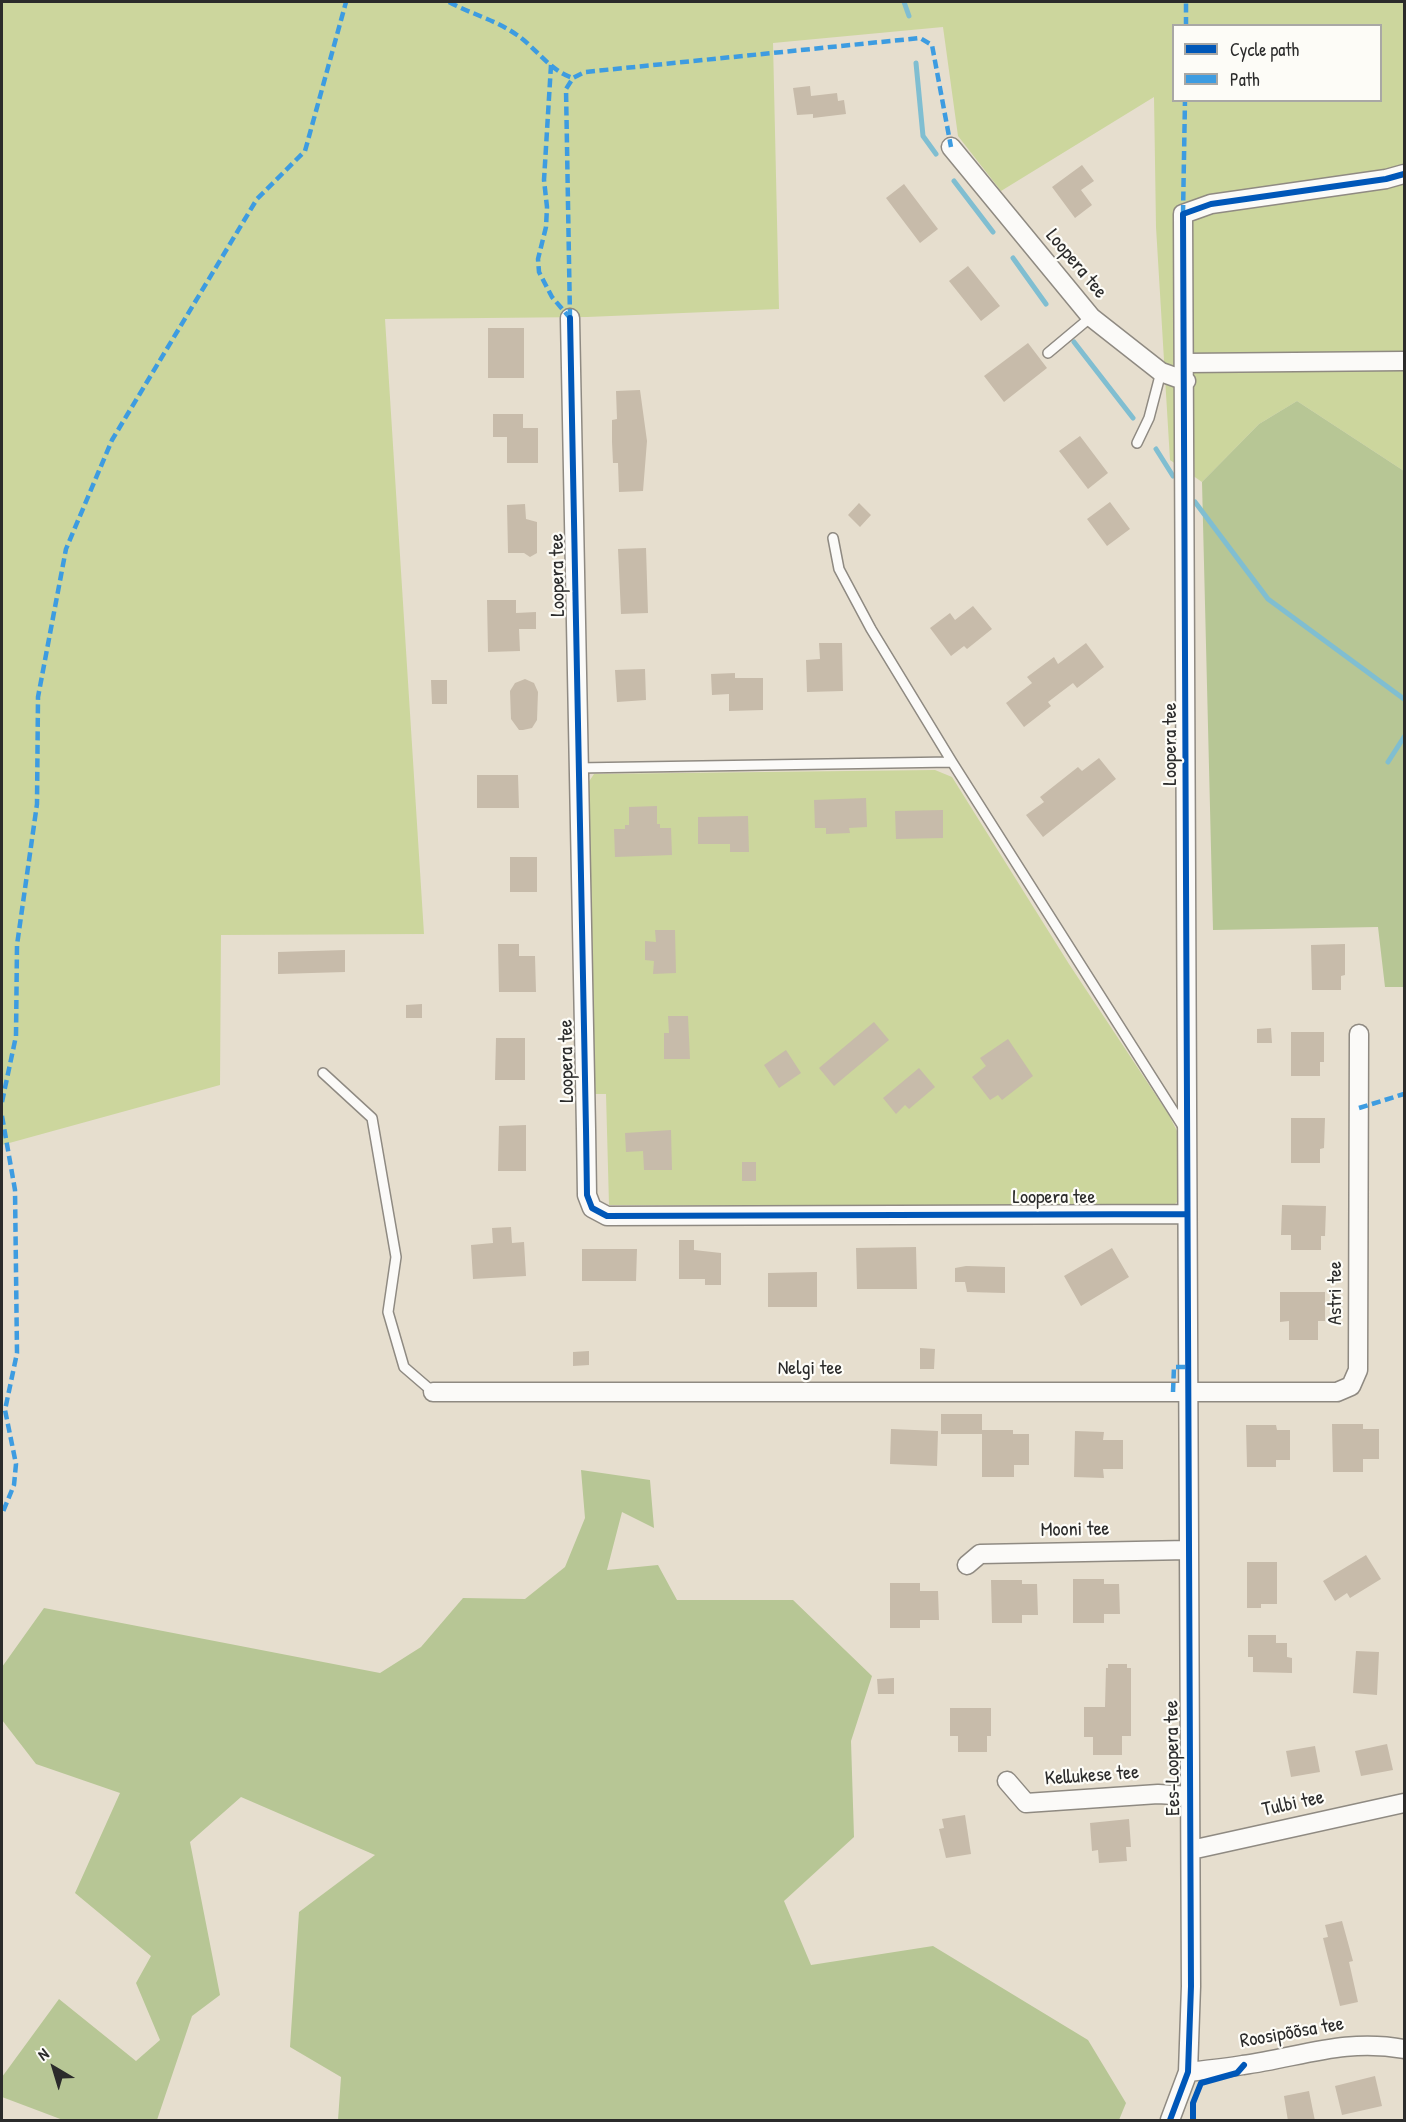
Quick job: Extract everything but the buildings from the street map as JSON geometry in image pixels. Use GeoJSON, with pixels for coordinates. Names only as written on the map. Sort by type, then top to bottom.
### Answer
{"type":"FeatureCollection","features":[{"type":"Feature","properties":{"kind":"street","name":"Loopera tee"},"geometry":{"type":"LineString","coordinates":[[951,147],[1061,284],[1091,317],[1161,372],[1186,381],[1187,1392]]}},
{"type":"Feature","properties":{"kind":"street"},"geometry":{"type":"LineString","coordinates":[[1186,381],[1183,214],[1211,204],[1386,179],[1404,174]]}},
{"type":"Feature","properties":{"kind":"street","name":"Loopera tee"},"geometry":{"type":"LineString","coordinates":[[570,318],[587,1195],[592,1208],[607,1216],[1186,1214]]}},
{"type":"Feature","properties":{"kind":"street"},"geometry":{"type":"LineString","coordinates":[[1186,363],[1404,361]]}},
{"type":"Feature","properties":{"kind":"street","name":"Astri tee"},"geometry":{"type":"LineString","coordinates":[[1187,1392],[1336,1392],[1351,1386],[1358,1370],[1359,1034]]}},
{"type":"Feature","properties":{"kind":"street","name":"Nelgi tee"},"geometry":{"type":"LineString","coordinates":[[433,1392],[1187,1392]]}},
{"type":"Feature","properties":{"kind":"street","name":"Ees-Loopera tee"},"geometry":{"type":"LineString","coordinates":[[1170,2121],[1188,2072],[1191,1850],[1187,1392]]}},
{"type":"Feature","properties":{"kind":"street","name":"Mooni tee"},"geometry":{"type":"LineString","coordinates":[[967,1565],[980,1554],[1188,1550]]}},
{"type":"Feature","properties":{"kind":"street","name":"Kellukese tee"},"geometry":{"type":"LineString","coordinates":[[1007,1781],[1026,1803],[1158,1794],[1190,1796]]}},
{"type":"Feature","properties":{"kind":"street","name":"Tulbi tee"},"geometry":{"type":"LineString","coordinates":[[1191,1850],[1404,1803]]}},
{"type":"Feature","properties":{"kind":"street","name":"Roosipõõsa tee"},"geometry":{"type":"LineString","coordinates":[[1188,2072],[1244,2065],[1348,2044],[1380,2044],[1404,2049]]}},
{"type":"Feature","properties":{"kind":"lane"},"geometry":{"type":"LineString","coordinates":[[1048,353],[1091,317]]}},
{"type":"Feature","properties":{"kind":"lane"},"geometry":{"type":"LineString","coordinates":[[1137,443],[1149,418],[1161,372]]}},
{"type":"Feature","properties":{"kind":"lane"},"geometry":{"type":"LineString","coordinates":[[833,538],[839,569],[871,629],[951,762],[1188,1135]]}},
{"type":"Feature","properties":{"kind":"lane"},"geometry":{"type":"LineString","coordinates":[[577,768],[951,762]]}},
{"type":"Feature","properties":{"kind":"lane"},"geometry":{"type":"LineString","coordinates":[[322,1073],[372,1118],[396,1257],[388,1311],[404,1366],[433,1392]]}},
{"type":"Feature","properties":{"kind":"green space"},"geometry":{"type":"Polygon","coordinates":[[[2,2],[1404,2],[1404,471],[1297,401],[1259,424],[1202,482],[1170,460],[1156,227],[1154,97],[1001,191],[958,136],[943,27],[773,43],[779,309],[587,317],[385,319],[424,934],[221,935],[220,1085],[2,1145],[2,2]]]}},
{"type":"Feature","properties":{"kind":"green space"},"geometry":{"type":"Polygon","coordinates":[[[1297,401],[1404,471],[1404,987],[1385,987],[1378,927],[1213,930],[1202,482],[1259,424],[1297,401]]]}},
{"type":"Feature","properties":{"kind":"green space"},"geometry":{"type":"Polygon","coordinates":[[[935,770],[952,777],[1069,964],[1169,1115],[1182,1141],[1182,1197],[1172,1207],[609,1205],[606,1094],[592,1094],[584,789],[594,774],[935,770]]]}},
{"type":"Feature","properties":{"kind":"green space"},"geometry":{"type":"Polygon","coordinates":[[[581,1470],[650,1480],[654,1528],[622,1512],[607,1570],[658,1565],[677,1600],[793,1600],[872,1676],[851,1741],[854,1837],[784,1901],[811,1965],[933,1946],[1088,2040],[1126,2103],[1119,2120],[338,2120],[341,2077],[290,2047],[299,1912],[375,1855],[241,1797],[190,1842],[220,1995],[192,2016],[157,2120],[63,2120],[2,2097],[2,2077],[59,1999],[136,2061],[160,2040],[136,1983],[151,1956],[75,1893],[120,1793],[36,1764],[2,1720],[2,1667],[44,1608],[380,1673],[421,1647],[463,1598],[525,1599],[565,1567],[585,1518],[581,1470]]]}},
{"type":"Feature","properties":{"kind":"waterway"},"geometry":{"type":"LineString","coordinates":[[904,2],[909,16]]}},
{"type":"Feature","properties":{"kind":"waterway"},"geometry":{"type":"LineString","coordinates":[[916,63],[923,136],[936,154]]}},
{"type":"Feature","properties":{"kind":"waterway"},"geometry":{"type":"LineString","coordinates":[[954,181],[993,232]]}},
{"type":"Feature","properties":{"kind":"waterway"},"geometry":{"type":"LineString","coordinates":[[1013,258],[1046,304]]}},
{"type":"Feature","properties":{"kind":"waterway"},"geometry":{"type":"LineString","coordinates":[[1074,342],[1133,418]]}},
{"type":"Feature","properties":{"kind":"waterway"},"geometry":{"type":"LineString","coordinates":[[1156,449],[1173,476]]}},
{"type":"Feature","properties":{"kind":"waterway"},"geometry":{"type":"LineString","coordinates":[[1195,502],[1268,599],[1404,699]]}},
{"type":"Feature","properties":{"kind":"waterway"},"geometry":{"type":"LineString","coordinates":[[1388,762],[1404,737]]}},
{"type":"Feature","properties":{"kind":"marked path"},"geometry":{"type":"LineString","coordinates":[[2,1102],[16,1036],[17,945],[37,804],[38,697],[66,549],[112,440],[257,199],[305,151],[346,2]]}},
{"type":"Feature","properties":{"kind":"marked path"},"geometry":{"type":"LineString","coordinates":[[449,2],[509,30],[524,40],[550,65],[573,78]]}},
{"type":"Feature","properties":{"kind":"marked path"},"geometry":{"type":"LineString","coordinates":[[1186,2],[1186,24]]}},
{"type":"Feature","properties":{"kind":"marked path"},"geometry":{"type":"LineString","coordinates":[[570,318],[566,89],[573,78],[585,72],[920,38],[932,45],[951,147]]}},
{"type":"Feature","properties":{"kind":"marked path"},"geometry":{"type":"LineString","coordinates":[[551,65],[544,180],[547,207],[546,227],[538,259],[539,272],[552,297],[570,318]]}},
{"type":"Feature","properties":{"kind":"marked path"},"geometry":{"type":"LineString","coordinates":[[1183,214],[1185,102]]}},
{"type":"Feature","properties":{"kind":"marked path"},"geometry":{"type":"LineString","coordinates":[[1359,1108],[1404,1094]]}},
{"type":"Feature","properties":{"kind":"marked path"},"geometry":{"type":"LineString","coordinates":[[2,1116],[15,1190],[17,1353],[5,1410],[16,1464],[14,1485],[2,1514]]}},
{"type":"Feature","properties":{"kind":"marked path"},"geometry":{"type":"LineString","coordinates":[[1173,1392],[1174,1367],[1187,1367]]}},
{"type":"Feature","properties":{"kind":"cycle path"},"geometry":{"type":"LineString","coordinates":[[1170,2120],[1188,2072],[1191,1986],[1183,214],[1211,204],[1386,179],[1404,174]]}},
{"type":"Feature","properties":{"kind":"cycle path"},"geometry":{"type":"LineString","coordinates":[[570,318],[587,1195],[592,1208],[607,1216],[1186,1214]]}},
{"type":"Feature","properties":{"kind":"cycle path"},"geometry":{"type":"LineString","coordinates":[[1193,2120],[1193,2103],[1201,2083],[1237,2073],[1244,2065]]}}]}
